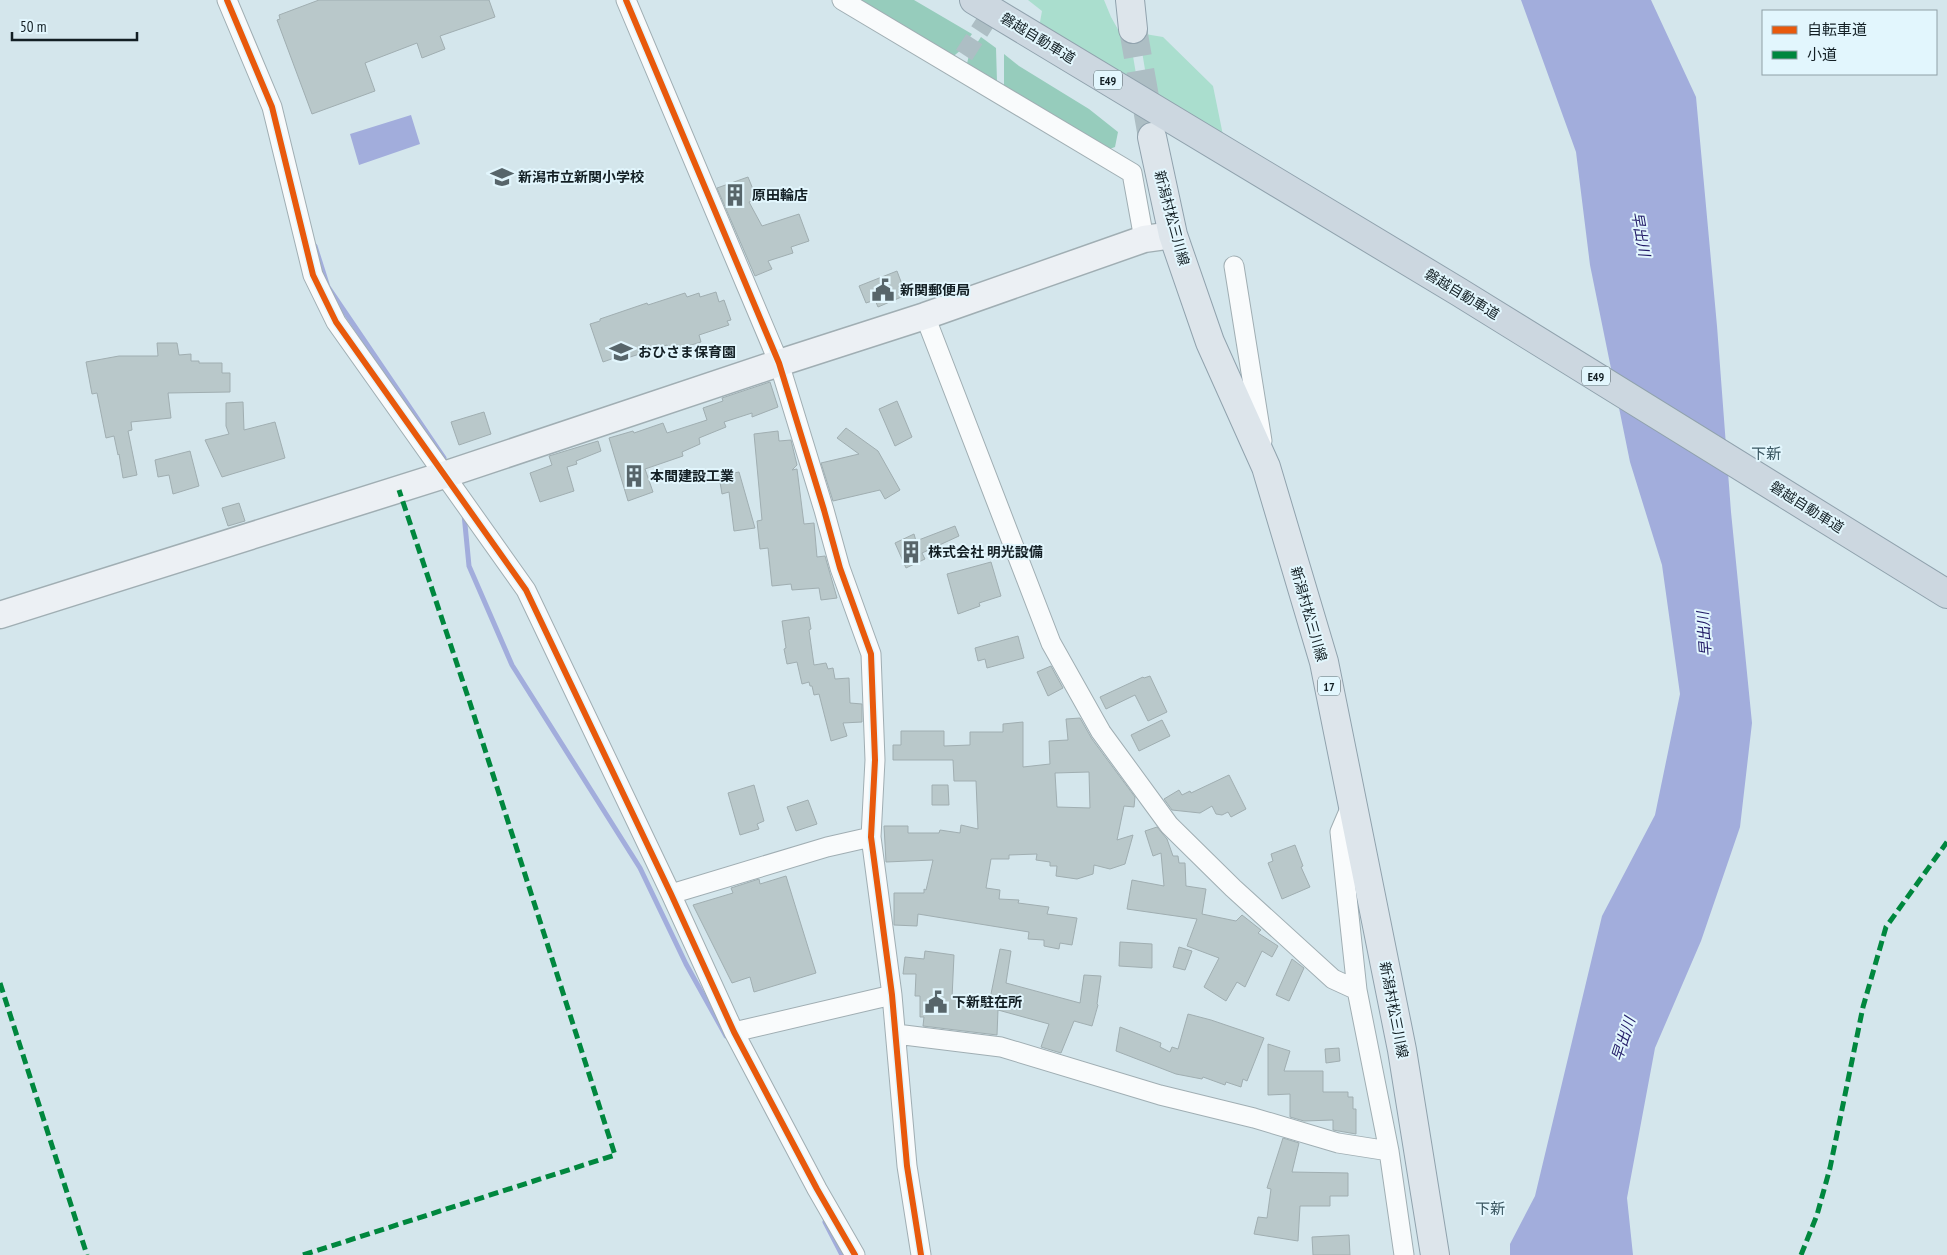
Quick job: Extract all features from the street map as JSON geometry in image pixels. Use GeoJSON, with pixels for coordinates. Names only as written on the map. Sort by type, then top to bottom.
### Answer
{"type":"FeatureCollection","features":[{"type":"Feature","properties":{"kind":"highway","name":"磐越自動車道"},"geometry":{"type":"LineString","coordinates":[[974,0],[1243,160],[1559,353],[1947,594]]}},
{"type":"Feature","properties":{"kind":"main road"},"geometry":{"type":"LineString","coordinates":[[1130,0],[1133,28]]}},
{"type":"Feature","properties":{"kind":"main road","name":"新潟村松三川線"},"geometry":{"type":"LineString","coordinates":[[1152,137],[1173,235],[1210,342],[1266,466],[1324,662],[1402,1050],[1435,1255]]}},
{"type":"Feature","properties":{"kind":"street"},"geometry":{"type":"LineString","coordinates":[[227,0],[272,107],[313,275],[336,322],[526,590],[671,894],[734,1032],[817,1189],[855,1255]]}},
{"type":"Feature","properties":{"kind":"street"},"geometry":{"type":"LineString","coordinates":[[626,0],[779,363],[840,568],[871,654],[875,760],[871,837],[892,995],[907,1166],[921,1255]]}},
{"type":"Feature","properties":{"kind":"street"},"geometry":{"type":"LineString","coordinates":[[842,0],[961,61],[1132,173],[1144,239]]}},
{"type":"Feature","properties":{"kind":"street"},"geometry":{"type":"LineString","coordinates":[[0,615],[444,476],[925,316],[1144,239],[1173,235]]}},
{"type":"Feature","properties":{"kind":"street"},"geometry":{"type":"LineString","coordinates":[[1234,266],[1266,466]]}},
{"type":"Feature","properties":{"kind":"street"},"geometry":{"type":"LineString","coordinates":[[925,316],[1051,643],[1101,732],[1169,825],[1233,888],[1333,979],[1357,990]]}},
{"type":"Feature","properties":{"kind":"street"},"geometry":{"type":"LineString","coordinates":[[1352,804],[1340,832],[1357,990],[1389,1151],[1404,1255]]}},
{"type":"Feature","properties":{"kind":"street"},"geometry":{"type":"LineString","coordinates":[[671,894],[827,847],[871,837]]}},
{"type":"Feature","properties":{"kind":"street"},"geometry":{"type":"LineString","coordinates":[[734,1032],[892,995]]}},
{"type":"Feature","properties":{"kind":"street"},"geometry":{"type":"LineString","coordinates":[[896,1034],[1001,1047],[1160,1095],[1254,1118],[1338,1143],[1389,1151]]}},
{"type":"Feature","properties":{"kind":"green space"},"geometry":{"type":"Polygon","coordinates":[[[850,0],[914,0],[972,34],[961,50],[950,59],[850,0]]]}},
{"type":"Feature","properties":{"kind":"green space"},"geometry":{"type":"Polygon","coordinates":[[[1028,0],[1104,0],[1111,17],[1133,56],[1139,92],[1043,32],[1040,22],[1042,11],[1028,0]]]}},
{"type":"Feature","properties":{"kind":"green space"},"geometry":{"type":"Polygon","coordinates":[[[1139,33],[1163,37],[1213,86],[1225,145],[1149,94],[1139,33]]]}},
{"type":"Feature","properties":{"kind":"green space"},"geometry":{"type":"Polygon","coordinates":[[[981,37],[996,48],[997,82],[966,68],[969,55],[981,37]]]}},
{"type":"Feature","properties":{"kind":"green space"},"geometry":{"type":"Polygon","coordinates":[[[1004,54],[1019,66],[1089,109],[1118,132],[1115,147],[1104,151],[1004,89],[1004,54]]]}},
{"type":"Feature","properties":{"kind":"water","name":"早出川"},"geometry":{"type":"Polygon","coordinates":[[[1521,0],[1651,0],[1696,97],[1717,326],[1731,512],[1752,723],[1740,827],[1701,941],[1655,1048],[1627,1198],[1633,1255],[1510,1255],[1510,1244],[1535,1196],[1602,916],[1655,815],[1680,694],[1662,565],[1630,462],[1590,265],[1576,152],[1521,0]]]}},
{"type":"Feature","properties":{"kind":"water"},"geometry":{"type":"Polygon","coordinates":[[[411,115],[420,144],[359,165],[350,134],[411,115]]]}},
{"type":"Feature","properties":{"kind":"building"},"geometry":{"type":"Polygon","coordinates":[[[319,0],[489,0],[495,17],[440,36],[445,49],[422,58],[417,43],[365,63],[375,91],[312,114],[277,20],[280,19],[279,15],[319,0]]]}},
{"type":"Feature","properties":{"kind":"building"},"geometry":{"type":"Polygon","coordinates":[[[748,177],[757,199],[749,202],[762,226],[799,214],[809,241],[791,247],[793,253],[768,261],[772,269],[755,276],[717,188],[748,177]]]}},
{"type":"Feature","properties":{"kind":"building"},"geometry":{"type":"Polygon","coordinates":[[[897,271],[906,295],[878,307],[875,300],[866,303],[859,286],[897,271]]]}},
{"type":"Feature","properties":{"kind":"building"},"geometry":{"type":"Polygon","coordinates":[[[716,292],[719,302],[724,300],[731,320],[727,321],[729,325],[699,335],[701,342],[669,352],[667,345],[621,360],[620,356],[603,362],[590,324],[647,303],[648,305],[685,293],[687,297],[699,293],[700,297],[716,292]]]}},
{"type":"Feature","properties":{"kind":"building"},"geometry":{"type":"Polygon","coordinates":[[[157,343],[177,343],[179,355],[191,354],[191,361],[222,363],[222,373],[230,373],[230,392],[168,393],[171,418],[131,422],[132,430],[128,431],[137,475],[123,478],[114,436],[106,438],[97,393],[92,394],[86,362],[119,356],[158,356],[157,343]]]}},
{"type":"Feature","properties":{"kind":"building"},"geometry":{"type":"Polygon","coordinates":[[[770,382],[778,407],[752,417],[752,413],[724,422],[726,427],[699,438],[700,444],[682,452],[683,456],[645,469],[653,492],[628,501],[609,438],[633,431],[634,433],[663,423],[667,433],[707,420],[703,408],[723,401],[722,398],[770,382]]]}},
{"type":"Feature","properties":{"kind":"building"},"geometry":{"type":"Polygon","coordinates":[[[897,401],[912,437],[895,446],[879,409],[897,401]]]}},
{"type":"Feature","properties":{"kind":"building"},"geometry":{"type":"Polygon","coordinates":[[[243,402],[244,430],[275,422],[285,458],[222,477],[205,440],[229,434],[226,426],[226,403],[243,402]]]}},
{"type":"Feature","properties":{"kind":"building"},"geometry":{"type":"Polygon","coordinates":[[[484,412],[491,434],[459,445],[451,422],[484,412]]]}},
{"type":"Feature","properties":{"kind":"building"},"geometry":{"type":"Polygon","coordinates":[[[846,428],[878,451],[900,490],[885,499],[880,490],[833,501],[821,463],[859,454],[837,438],[846,428]]]}},
{"type":"Feature","properties":{"kind":"building"},"geometry":{"type":"Polygon","coordinates":[[[778,431],[779,441],[791,440],[797,465],[792,470],[797,469],[804,524],[814,523],[817,557],[825,556],[837,598],[821,600],[819,588],[792,590],[791,584],[772,586],[768,548],[760,549],[757,521],[762,520],[754,434],[778,431]]]}},
{"type":"Feature","properties":{"kind":"building"},"geometry":{"type":"Polygon","coordinates":[[[598,441],[601,451],[576,461],[577,464],[567,467],[574,491],[540,502],[530,473],[552,465],[549,456],[598,441]]]}},
{"type":"Feature","properties":{"kind":"building"},"geometry":{"type":"Polygon","coordinates":[[[190,451],[199,486],[173,494],[169,475],[158,477],[155,460],[190,451]]]}},
{"type":"Feature","properties":{"kind":"building"},"geometry":{"type":"Polygon","coordinates":[[[739,472],[755,528],[734,531],[729,492],[722,494],[719,476],[739,472]]]}},
{"type":"Feature","properties":{"kind":"building"},"geometry":{"type":"Polygon","coordinates":[[[239,503],[245,521],[228,526],[222,508],[239,503]]]}},
{"type":"Feature","properties":{"kind":"building","name":"株式会社 明光設備"},"geometry":{"type":"Polygon","coordinates":[[[955,526],[959,536],[922,553],[925,559],[906,568],[895,543],[914,534],[916,541],[955,526]]]}},
{"type":"Feature","properties":{"kind":"building"},"geometry":{"type":"Polygon","coordinates":[[[991,562],[1001,596],[979,603],[980,606],[958,614],[947,574],[991,562]]]}},
{"type":"Feature","properties":{"kind":"building"},"geometry":{"type":"Polygon","coordinates":[[[809,617],[814,665],[826,663],[828,669],[833,668],[835,679],[849,678],[850,703],[862,704],[862,722],[843,723],[847,736],[831,741],[819,694],[814,695],[809,682],[802,684],[797,662],[787,664],[784,649],[786,648],[782,621],[809,617]]]}},
{"type":"Feature","properties":{"kind":"building"},"geometry":{"type":"Polygon","coordinates":[[[1018,636],[1024,658],[987,668],[985,659],[978,661],[975,648],[1018,636]]]}},
{"type":"Feature","properties":{"kind":"building"},"geometry":{"type":"Polygon","coordinates":[[[1051,666],[1063,688],[1048,696],[1037,672],[1051,666]]]}},
{"type":"Feature","properties":{"kind":"building"},"geometry":{"type":"Polygon","coordinates":[[[1150,676],[1167,712],[1148,721],[1135,695],[1106,709],[1100,697],[1143,677],[1150,676]]]}},
{"type":"Feature","properties":{"kind":"building"},"geometry":{"type":"Polygon","coordinates":[[[1080,718],[1092,739],[1135,797],[1134,807],[1124,806],[1117,840],[1133,835],[1125,864],[1110,869],[1094,865],[1093,874],[1077,879],[1056,876],[1057,866],[1050,866],[1050,862],[1036,860],[1037,854],[1009,855],[1009,859],[991,859],[986,888],[1000,890],[999,899],[1019,900],[1018,903],[1049,907],[1047,914],[1077,918],[1072,945],[1060,943],[1059,949],[1044,946],[1044,940],[1028,939],[1029,932],[918,914],[917,926],[894,925],[894,893],[924,893],[933,860],[886,862],[884,826],[908,826],[908,833],[939,833],[940,830],[960,833],[961,825],[978,829],[976,781],[954,781],[953,760],[893,760],[893,745],[901,745],[901,731],[944,731],[944,746],[970,745],[970,732],[1003,732],[1003,724],[1023,722],[1023,767],[1050,764],[1049,741],[1068,740],[1066,719],[1080,718]],[[1089,772],[1055,773],[1057,807],[1090,808],[1089,772]]]}},
{"type":"Feature","properties":{"kind":"building"},"geometry":{"type":"Polygon","coordinates":[[[1162,720],[1170,736],[1139,751],[1131,735],[1162,720]]]}},
{"type":"Feature","properties":{"kind":"building"},"geometry":{"type":"Polygon","coordinates":[[[1229,775],[1246,809],[1231,817],[1228,812],[1222,815],[1216,814],[1212,806],[1200,813],[1172,810],[1164,799],[1179,790],[1182,795],[1190,791],[1191,793],[1229,775]]]}},
{"type":"Feature","properties":{"kind":"building"},"geometry":{"type":"Polygon","coordinates":[[[754,785],[764,821],[757,824],[759,829],[740,835],[728,793],[754,785]]]}},
{"type":"Feature","properties":{"kind":"building"},"geometry":{"type":"Polygon","coordinates":[[[932,785],[948,785],[949,805],[932,805],[932,785]]]}},
{"type":"Feature","properties":{"kind":"building"},"geometry":{"type":"Polygon","coordinates":[[[808,800],[817,824],[796,831],[787,807],[808,800]]]}},
{"type":"Feature","properties":{"kind":"building"},"geometry":{"type":"Polygon","coordinates":[[[1157,827],[1167,839],[1173,856],[1178,856],[1179,863],[1185,863],[1186,886],[1206,889],[1202,914],[1236,921],[1242,915],[1261,930],[1258,933],[1278,946],[1272,957],[1262,951],[1245,987],[1237,982],[1226,1001],[1204,987],[1219,958],[1187,946],[1197,919],[1127,909],[1132,880],[1164,886],[1161,853],[1153,856],[1145,831],[1157,827]]]}},
{"type":"Feature","properties":{"kind":"building"},"geometry":{"type":"Polygon","coordinates":[[[1295,845],[1303,866],[1301,867],[1310,887],[1282,899],[1268,863],[1273,861],[1271,854],[1295,845]]]}},
{"type":"Feature","properties":{"kind":"building"},"geometry":{"type":"Polygon","coordinates":[[[786,876],[816,973],[754,992],[750,977],[732,983],[693,905],[733,893],[731,888],[759,879],[760,884],[786,876]]]}},
{"type":"Feature","properties":{"kind":"building"},"geometry":{"type":"Polygon","coordinates":[[[1120,942],[1152,944],[1152,968],[1119,966],[1120,942]]]}},
{"type":"Feature","properties":{"kind":"building"},"geometry":{"type":"Polygon","coordinates":[[[1179,947],[1192,951],[1185,970],[1173,967],[1179,947]]]}},
{"type":"Feature","properties":{"kind":"building"},"geometry":{"type":"Polygon","coordinates":[[[1000,949],[1011,951],[1006,983],[1080,1003],[1084,975],[1101,976],[1098,1005],[1092,1026],[1074,1021],[1061,1053],[1041,1047],[1049,1024],[998,1010],[997,1035],[923,1026],[924,1017],[920,1017],[920,996],[915,996],[916,974],[903,974],[905,957],[924,959],[925,951],[954,955],[952,998],[990,999],[1000,949]]]}},
{"type":"Feature","properties":{"kind":"building"},"geometry":{"type":"Polygon","coordinates":[[[1292,959],[1304,968],[1289,1001],[1276,995],[1292,959]]]}},
{"type":"Feature","properties":{"kind":"building"},"geometry":{"type":"Polygon","coordinates":[[[1188,1014],[1264,1038],[1247,1081],[1243,1079],[1241,1087],[1226,1082],[1225,1085],[1203,1077],[1202,1079],[1176,1074],[1116,1051],[1120,1027],[1161,1043],[1160,1047],[1170,1052],[1172,1047],[1178,1049],[1188,1014]]]}},
{"type":"Feature","properties":{"kind":"building"},"geometry":{"type":"Polygon","coordinates":[[[1268,1044],[1290,1051],[1284,1071],[1323,1071],[1323,1092],[1348,1092],[1348,1097],[1353,1097],[1353,1109],[1356,1109],[1356,1134],[1333,1130],[1333,1120],[1304,1121],[1290,1117],[1290,1094],[1268,1095],[1268,1044]]]}},
{"type":"Feature","properties":{"kind":"building"},"geometry":{"type":"Polygon","coordinates":[[[1339,1048],[1340,1061],[1326,1063],[1325,1049],[1339,1048]]]}},
{"type":"Feature","properties":{"kind":"building"},"geometry":{"type":"Polygon","coordinates":[[[1283,1138],[1299,1143],[1292,1172],[1348,1173],[1348,1196],[1330,1196],[1330,1206],[1300,1206],[1298,1241],[1254,1234],[1258,1217],[1267,1218],[1271,1189],[1267,1188],[1283,1138]]]}},
{"type":"Feature","properties":{"kind":"building"},"geometry":{"type":"Polygon","coordinates":[[[1349,1235],[1350,1255],[1313,1255],[1312,1237],[1349,1235]]]}},
{"type":"Feature","properties":{"kind":"waterway"},"geometry":{"type":"LineString","coordinates":[[315,246],[328,287],[444,458]]}},
{"type":"Feature","properties":{"kind":"waterway"},"geometry":{"type":"LineString","coordinates":[[464,514],[469,566],[512,665],[640,868],[686,964],[726,1036]]}},
{"type":"Feature","properties":{"kind":"waterway"},"geometry":{"type":"LineString","coordinates":[[825,1222],[842,1255]]}},
{"type":"Feature","properties":{"kind":"tunnel"},"geometry":{"type":"LineString","coordinates":[[964,55],[999,1]]}},
{"type":"Feature","properties":{"kind":"tunnel"},"geometry":{"type":"LineString","coordinates":[[1133,29],[1152,137]]}},
{"type":"Feature","properties":{"kind":"marked path"},"geometry":{"type":"LineString","coordinates":[[303,1255],[615,1155],[470,703],[399,490]]}},
{"type":"Feature","properties":{"kind":"marked path"},"geometry":{"type":"LineString","coordinates":[[1801,1255],[1817,1215],[1830,1168],[1863,1007],[1886,927],[1947,842]]}},
{"type":"Feature","properties":{"kind":"marked path"},"geometry":{"type":"LineString","coordinates":[[0,983],[87,1255]]}},
{"type":"Feature","properties":{"kind":"cycle path"},"geometry":{"type":"LineString","coordinates":[[227,0],[272,107],[313,275],[336,322],[526,590],[671,894],[734,1032],[817,1189],[855,1255]]}},
{"type":"Feature","properties":{"kind":"cycle path"},"geometry":{"type":"LineString","coordinates":[[626,0],[779,363],[840,568],[871,654],[875,760],[871,837],[892,995],[907,1166],[921,1255]]}},
{"type":"Feature","properties":{"kind":"place","name":"新潟市立新関小学校"},"geometry":{"type":"Point","coordinates":[502,177]}},
{"type":"Feature","properties":{"kind":"place","name":"原田輪店"},"geometry":{"type":"Point","coordinates":[735,195]}},
{"type":"Feature","properties":{"kind":"place","name":"新関郵便局"},"geometry":{"type":"Point","coordinates":[883,290]}},
{"type":"Feature","properties":{"kind":"place","name":"おひさま保育園"},"geometry":{"type":"Point","coordinates":[621,352]}},
{"type":"Feature","properties":{"kind":"place","name":"本間建設工業"},"geometry":{"type":"Point","coordinates":[634,476]}},
{"type":"Feature","properties":{"kind":"place","name":"株式会社 明光設備"},"geometry":{"type":"Point","coordinates":[911,552]}},
{"type":"Feature","properties":{"kind":"place","name":"下新駐在所"},"geometry":{"type":"Point","coordinates":[936,1002]}},
{"type":"Feature","properties":{"kind":"district","name":"下新"},"geometry":{"type":"Point","coordinates":[1766,453]}},
{"type":"Feature","properties":{"kind":"district","name":"下新"},"geometry":{"type":"Point","coordinates":[1490,1208]}}]}
